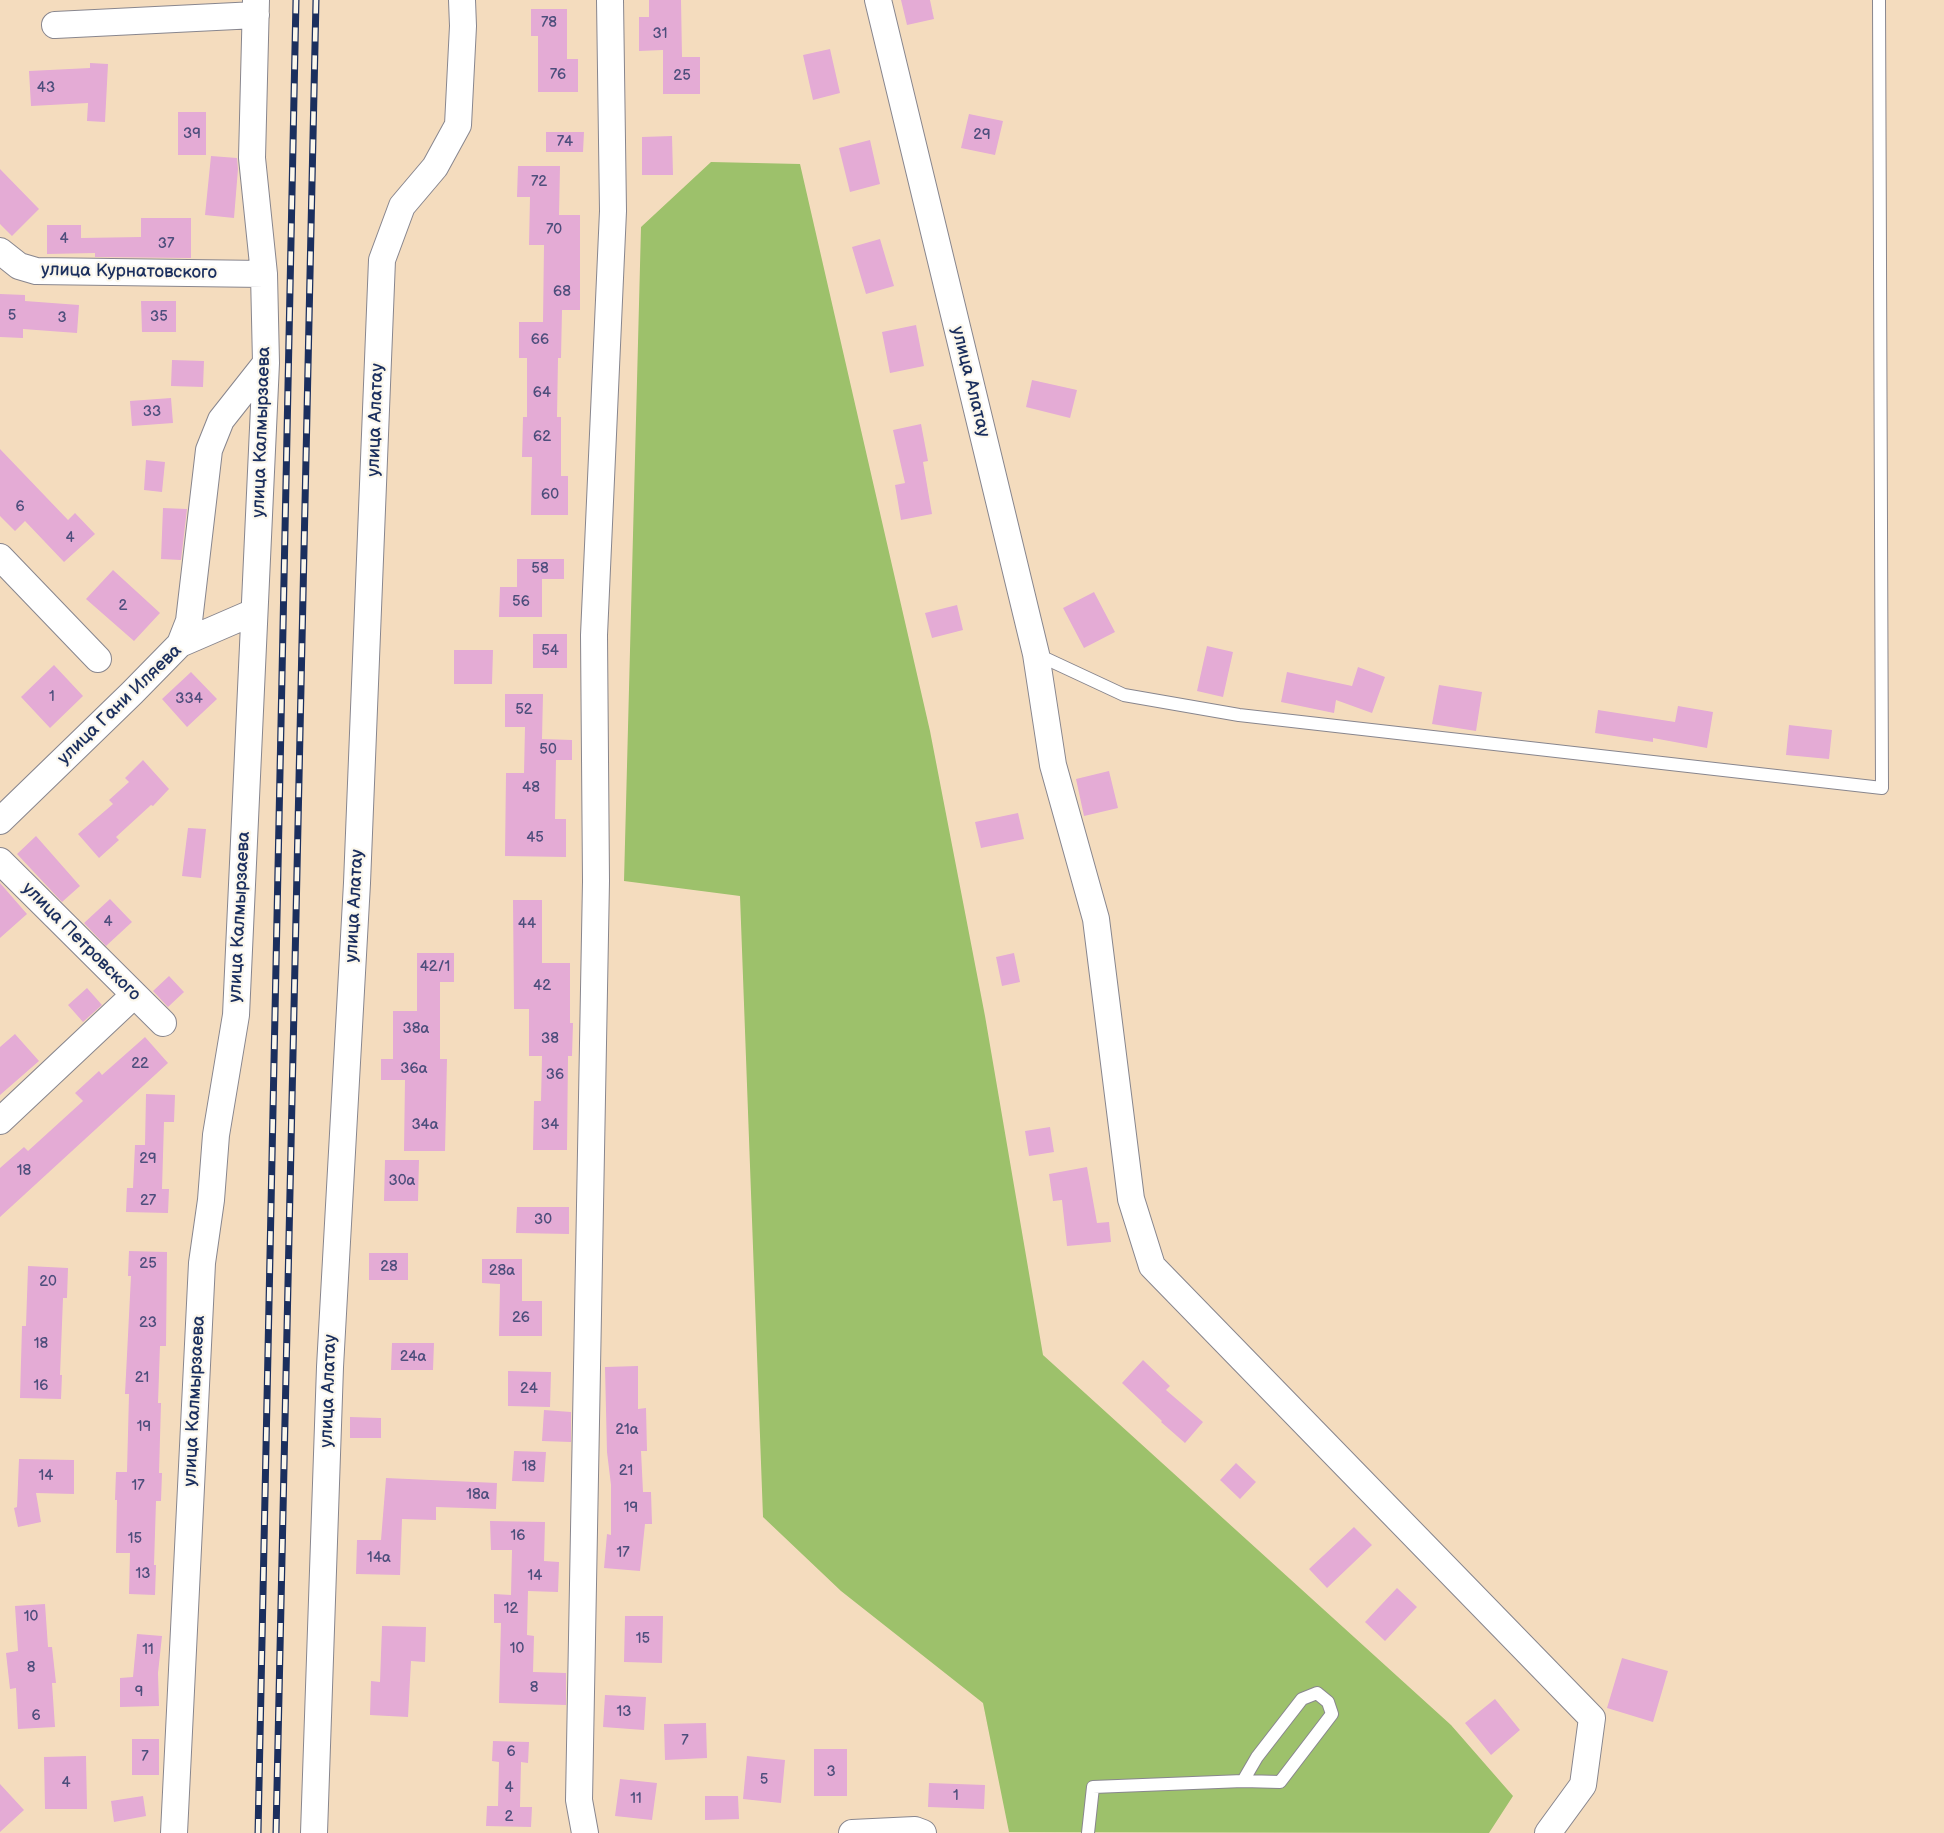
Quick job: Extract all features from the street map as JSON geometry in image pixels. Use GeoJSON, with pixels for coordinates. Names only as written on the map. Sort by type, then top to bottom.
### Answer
{"type":"FeatureCollection","features":[{"type":"Feature","properties":{"kind":"street","name":"улица Алатау"},"geometry":{"type":"LineString","coordinates":[[314,1833],[330,1367],[357,871],[382,260],[402,206],[435,167],[458,126],[463,26],[462,0]]}},
{"type":"Feature","properties":{"kind":"street"},"geometry":{"type":"LineString","coordinates":[[585,1833],[579,1800],[596,881],[594,634],[612,211],[610,0]]}},
{"type":"Feature","properties":{"kind":"street","name":"улица Алатау"},"geometry":{"type":"LineString","coordinates":[[878,0],[1036,654],[1053,765],[1096,919],[1131,1199],[1152,1266],[1592,1718],[1583,1785],[1548,1833]]}},
{"type":"Feature","properties":{"kind":"street"},"geometry":{"type":"LineString","coordinates":[[55,26],[256,7]]}},
{"type":"Feature","properties":{"kind":"street","name":"улица Калмырзаева"},"geometry":{"type":"LineString","coordinates":[[174,1833],[202,1263],[211,1200],[216,1135],[236,1015],[266,363],[264,274],[252,158],[256,7]]}},
{"type":"Feature","properties":{"kind":"street","name":"улица Курнатовского"},"geometry":{"type":"LineString","coordinates":[[0,251],[19,266],[36,271],[264,274]]}},
{"type":"Feature","properties":{"kind":"street"},"geometry":{"type":"LineString","coordinates":[[180,644],[189,621],[209,450],[221,420],[266,363]]}},
{"type":"Feature","properties":{"kind":"street"},"geometry":{"type":"LineString","coordinates":[[0,557],[98,659]]}},
{"type":"Feature","properties":{"kind":"street","name":"улица Гани Иляева"},"geometry":{"type":"LineString","coordinates":[[0,821],[180,644],[254,612]]}},
{"type":"Feature","properties":{"kind":"street","name":"улица Петровского"},"geometry":{"type":"LineString","coordinates":[[0,861],[163,1023]]}},
{"type":"Feature","properties":{"kind":"street"},"geometry":{"type":"LineString","coordinates":[[0,1121],[134,995]]}},
{"type":"Feature","properties":{"kind":"street"},"geometry":{"type":"LineString","coordinates":[[852,1833],[915,1830],[923,1833]]}},
{"type":"Feature","properties":{"kind":"lane"},"geometry":{"type":"LineString","coordinates":[[1036,654],[1124,695],[1239,715],[1882,788],[1879,0]]}},
{"type":"Feature","properties":{"kind":"lane"},"geometry":{"type":"LineString","coordinates":[[1088,1833],[1093,1786],[1280,1782],[1332,1714],[1328,1702],[1317,1693],[1302,1699],[1257,1757],[1243,1781]]}},
{"type":"Feature","properties":{"kind":"green space"},"geometry":{"type":"Polygon","coordinates":[[[711,162],[800,164],[930,731],[985,1016],[1043,1355],[1451,1725],[1513,1796],[1489,1833],[1009,1832],[983,1703],[841,1591],[763,1517],[740,896],[624,881],[641,227],[711,162]]]}},
{"type":"Feature","properties":{"kind":"building"},"geometry":{"type":"Polygon","coordinates":[[[649,0],[681,0],[682,57],[700,57],[700,94],[663,94],[663,50],[639,51],[639,17],[649,17],[649,0]]]}},
{"type":"Feature","properties":{"kind":"building"},"geometry":{"type":"Polygon","coordinates":[[[901,0],[930,0],[934,19],[907,25],[901,0]]]}},
{"type":"Feature","properties":{"kind":"building"},"geometry":{"type":"Polygon","coordinates":[[[531,9],[567,9],[567,59],[578,59],[578,92],[538,92],[538,36],[531,36],[531,9]]]}},
{"type":"Feature","properties":{"kind":"building"},"geometry":{"type":"Polygon","coordinates":[[[830,49],[840,93],[813,100],[803,55],[830,49]]]}},
{"type":"Feature","properties":{"kind":"building"},"geometry":{"type":"Polygon","coordinates":[[[90,63],[108,64],[105,122],[87,121],[88,103],[31,106],[29,71],[90,68],[90,63]]]}},
{"type":"Feature","properties":{"kind":"building"},"geometry":{"type":"Polygon","coordinates":[[[178,112],[206,112],[206,155],[178,155],[178,112]]]}},
{"type":"Feature","properties":{"kind":"building"},"geometry":{"type":"Polygon","coordinates":[[[969,114],[1003,121],[995,155],[961,148],[969,114]]]}},
{"type":"Feature","properties":{"kind":"building"},"geometry":{"type":"Polygon","coordinates":[[[546,132],[584,132],[583,152],[546,152],[546,132]]]}},
{"type":"Feature","properties":{"kind":"building"},"geometry":{"type":"Polygon","coordinates":[[[672,136],[673,175],[642,175],[642,137],[672,136]]]}},
{"type":"Feature","properties":{"kind":"building"},"geometry":{"type":"Polygon","coordinates":[[[870,140],[880,184],[850,192],[839,148],[870,140]]]}},
{"type":"Feature","properties":{"kind":"building"},"geometry":{"type":"Polygon","coordinates":[[[211,156],[237,158],[234,218],[205,215],[211,156]]]}},
{"type":"Feature","properties":{"kind":"building"},"geometry":{"type":"Polygon","coordinates":[[[518,166],[560,166],[559,215],[580,215],[580,310],[562,310],[561,358],[558,358],[557,417],[561,417],[561,476],[568,476],[568,515],[531,515],[532,457],[522,457],[523,417],[527,417],[527,358],[519,358],[519,322],[543,322],[544,245],[529,245],[530,197],[517,197],[518,166]]]}},
{"type":"Feature","properties":{"kind":"building"},"geometry":{"type":"Polygon","coordinates":[[[0,169],[39,209],[12,236],[0,224],[0,169]]]}},
{"type":"Feature","properties":{"kind":"building"},"geometry":{"type":"Polygon","coordinates":[[[141,218],[191,218],[191,258],[95,257],[95,253],[47,254],[47,225],[81,225],[81,238],[141,237],[141,218]]]}},
{"type":"Feature","properties":{"kind":"building"},"geometry":{"type":"Polygon","coordinates":[[[880,239],[894,286],[866,294],[852,247],[880,239]]]}},
{"type":"Feature","properties":{"kind":"building"},"geometry":{"type":"Polygon","coordinates":[[[0,294],[25,295],[25,301],[79,305],[77,333],[23,329],[23,338],[0,337],[0,294]]]}},
{"type":"Feature","properties":{"kind":"building"},"geometry":{"type":"Polygon","coordinates":[[[141,301],[176,301],[176,332],[142,332],[141,301]]]}},
{"type":"Feature","properties":{"kind":"building"},"geometry":{"type":"Polygon","coordinates":[[[916,325],[924,366],[890,373],[882,332],[916,325]]]}},
{"type":"Feature","properties":{"kind":"building"},"geometry":{"type":"Polygon","coordinates":[[[172,360],[204,361],[203,387],[171,386],[172,360]]]}},
{"type":"Feature","properties":{"kind":"building"},"geometry":{"type":"Polygon","coordinates":[[[1032,380],[1077,390],[1070,418],[1026,407],[1032,380]]]}},
{"type":"Feature","properties":{"kind":"building"},"geometry":{"type":"Polygon","coordinates":[[[171,398],[173,423],[132,426],[130,401],[171,398]]]}},
{"type":"Feature","properties":{"kind":"building"},"geometry":{"type":"Polygon","coordinates":[[[921,424],[928,461],[923,462],[932,514],[901,520],[895,485],[905,483],[893,430],[921,424]]]}},
{"type":"Feature","properties":{"kind":"building"},"geometry":{"type":"Polygon","coordinates":[[[0,449],[68,520],[75,513],[95,534],[64,562],[25,521],[15,531],[0,516],[0,449]]]}},
{"type":"Feature","properties":{"kind":"building"},"geometry":{"type":"Polygon","coordinates":[[[146,460],[165,462],[162,492],[144,490],[146,460]]]}},
{"type":"Feature","properties":{"kind":"building"},"geometry":{"type":"Polygon","coordinates":[[[163,508],[187,509],[181,560],[161,559],[163,508]]]}},
{"type":"Feature","properties":{"kind":"building"},"geometry":{"type":"Polygon","coordinates":[[[517,559],[564,559],[564,579],[542,579],[542,617],[499,617],[500,587],[517,587],[517,559]]]}},
{"type":"Feature","properties":{"kind":"building"},"geometry":{"type":"Polygon","coordinates":[[[113,570],[160,613],[134,641],[86,599],[113,570]]]}},
{"type":"Feature","properties":{"kind":"building"},"geometry":{"type":"Polygon","coordinates":[[[1094,592],[1115,632],[1084,648],[1063,608],[1094,592]]]}},
{"type":"Feature","properties":{"kind":"building"},"geometry":{"type":"Polygon","coordinates":[[[957,605],[963,630],[932,638],[925,613],[957,605]]]}},
{"type":"Feature","properties":{"kind":"building"},"geometry":{"type":"Polygon","coordinates":[[[533,634],[567,634],[567,668],[533,668],[533,634]]]}},
{"type":"Feature","properties":{"kind":"building"},"geometry":{"type":"Polygon","coordinates":[[[1207,646],[1233,652],[1223,697],[1197,691],[1207,646]]]}},
{"type":"Feature","properties":{"kind":"building"},"geometry":{"type":"Polygon","coordinates":[[[454,650],[493,650],[492,684],[454,684],[454,650]]]}},
{"type":"Feature","properties":{"kind":"building"},"geometry":{"type":"Polygon","coordinates":[[[54,665],[83,696],[50,728],[21,697],[54,665]]]}},
{"type":"Feature","properties":{"kind":"building"},"geometry":{"type":"Polygon","coordinates":[[[1358,667],[1385,677],[1372,713],[1336,700],[1334,713],[1281,702],[1287,672],[1352,686],[1358,667]]]}},
{"type":"Feature","properties":{"kind":"building"},"geometry":{"type":"Polygon","coordinates":[[[191,672],[217,699],[187,727],[162,699],[191,672]]]}},
{"type":"Feature","properties":{"kind":"building"},"geometry":{"type":"Polygon","coordinates":[[[1439,685],[1482,692],[1476,731],[1432,724],[1439,685]]]}},
{"type":"Feature","properties":{"kind":"building"},"geometry":{"type":"Polygon","coordinates":[[[505,694],[543,694],[542,739],[572,740],[572,760],[556,760],[555,819],[566,819],[566,857],[505,856],[506,773],[524,773],[525,727],[505,727],[505,694]]]}},
{"type":"Feature","properties":{"kind":"building"},"geometry":{"type":"Polygon","coordinates":[[[1678,706],[1713,712],[1707,748],[1653,738],[1653,742],[1595,733],[1598,710],[1675,722],[1678,706]]]}},
{"type":"Feature","properties":{"kind":"building"},"geometry":{"type":"Polygon","coordinates":[[[1789,725],[1832,730],[1829,759],[1786,755],[1789,725]]]}},
{"type":"Feature","properties":{"kind":"building"},"geometry":{"type":"Polygon","coordinates":[[[143,760],[169,789],[153,806],[151,805],[116,837],[119,840],[99,858],[78,834],[113,804],[109,800],[129,782],[125,778],[143,760]]]}},
{"type":"Feature","properties":{"kind":"building"},"geometry":{"type":"Polygon","coordinates":[[[1109,771],[1118,808],[1084,816],[1076,779],[1109,771]]]}},
{"type":"Feature","properties":{"kind":"building"},"geometry":{"type":"Polygon","coordinates":[[[1018,813],[1024,839],[981,848],[975,822],[1018,813]]]}},
{"type":"Feature","properties":{"kind":"building"},"geometry":{"type":"Polygon","coordinates":[[[188,828],[206,829],[201,878],[182,876],[188,828]]]}},
{"type":"Feature","properties":{"kind":"building"},"geometry":{"type":"Polygon","coordinates":[[[36,836],[80,886],[62,902],[17,854],[36,836]]]}},
{"type":"Feature","properties":{"kind":"building"},"geometry":{"type":"Polygon","coordinates":[[[0,883],[27,914],[0,938],[0,883]]]}},
{"type":"Feature","properties":{"kind":"building"},"geometry":{"type":"Polygon","coordinates":[[[110,899],[132,922],[106,946],[84,923],[110,899]]]}},
{"type":"Feature","properties":{"kind":"building"},"geometry":{"type":"Polygon","coordinates":[[[513,900],[542,900],[542,963],[570,963],[570,1023],[573,1023],[572,1056],[568,1056],[567,1150],[533,1150],[534,1101],[541,1101],[542,1056],[529,1056],[529,1009],[514,1009],[513,900]]]}},
{"type":"Feature","properties":{"kind":"building"},"geometry":{"type":"Polygon","coordinates":[[[417,953],[454,953],[454,982],[440,982],[440,1059],[447,1059],[445,1151],[404,1151],[405,1080],[381,1080],[381,1059],[393,1059],[393,1011],[417,1011],[417,953]]]}},
{"type":"Feature","properties":{"kind":"building"},"geometry":{"type":"Polygon","coordinates":[[[1014,953],[1020,982],[1002,986],[996,957],[1014,953]]]}},
{"type":"Feature","properties":{"kind":"building"},"geometry":{"type":"Polygon","coordinates":[[[169,976],[184,992],[168,1007],[153,991],[169,976]]]}},
{"type":"Feature","properties":{"kind":"building"},"geometry":{"type":"Polygon","coordinates":[[[87,988],[102,1005],[83,1022],[68,1005],[87,988]]]}},
{"type":"Feature","properties":{"kind":"building"},"geometry":{"type":"Polygon","coordinates":[[[15,1034],[39,1061],[0,1095],[0,1047],[15,1034]]]}},
{"type":"Feature","properties":{"kind":"building"},"geometry":{"type":"Polygon","coordinates":[[[145,1037],[168,1063],[0,1217],[0,1168],[24,1147],[28,1151],[83,1101],[75,1093],[99,1071],[102,1075],[145,1037]]]}},
{"type":"Feature","properties":{"kind":"building"},"geometry":{"type":"Polygon","coordinates":[[[146,1094],[175,1095],[174,1122],[164,1122],[162,1189],[169,1189],[168,1213],[126,1212],[127,1188],[133,1188],[135,1145],[145,1145],[146,1094]]]}},
{"type":"Feature","properties":{"kind":"building"},"geometry":{"type":"Polygon","coordinates":[[[1050,1127],[1054,1152],[1029,1156],[1025,1131],[1050,1127]]]}},
{"type":"Feature","properties":{"kind":"building"},"geometry":{"type":"Polygon","coordinates":[[[385,1160],[419,1160],[418,1201],[384,1201],[385,1160]]]}},
{"type":"Feature","properties":{"kind":"building"},"geometry":{"type":"Polygon","coordinates":[[[1087,1167],[1097,1223],[1109,1222],[1111,1242],[1067,1246],[1062,1200],[1053,1201],[1049,1174],[1087,1167]]]}},
{"type":"Feature","properties":{"kind":"building"},"geometry":{"type":"Polygon","coordinates":[[[517,1207],[569,1207],[569,1234],[516,1233],[517,1207]]]}},
{"type":"Feature","properties":{"kind":"building"},"geometry":{"type":"Polygon","coordinates":[[[129,1251],[167,1252],[166,1346],[160,1346],[158,1403],[161,1403],[159,1473],[162,1473],[161,1501],[156,1501],[155,1595],[129,1594],[130,1553],[116,1553],[116,1472],[127,1472],[129,1394],[125,1394],[131,1276],[128,1276],[129,1251]]]}},
{"type":"Feature","properties":{"kind":"building"},"geometry":{"type":"Polygon","coordinates":[[[369,1253],[408,1253],[408,1280],[369,1280],[369,1253]]]}},
{"type":"Feature","properties":{"kind":"building"},"geometry":{"type":"Polygon","coordinates":[[[482,1259],[522,1259],[522,1301],[542,1301],[542,1336],[499,1336],[500,1284],[482,1283],[482,1259]]]}},
{"type":"Feature","properties":{"kind":"building"},"geometry":{"type":"Polygon","coordinates":[[[28,1266],[68,1268],[67,1298],[63,1298],[61,1399],[20,1398],[22,1326],[26,1326],[28,1266]]]}},
{"type":"Feature","properties":{"kind":"building"},"geometry":{"type":"Polygon","coordinates":[[[392,1343],[434,1343],[433,1370],[391,1370],[392,1343]]]}},
{"type":"Feature","properties":{"kind":"building"},"geometry":{"type":"Polygon","coordinates":[[[1143,1360],[1170,1386],[1166,1390],[1203,1422],[1185,1443],[1122,1383],[1143,1360]]]}},
{"type":"Feature","properties":{"kind":"building"},"geometry":{"type":"Polygon","coordinates":[[[638,1366],[638,1409],[646,1408],[647,1451],[641,1451],[643,1492],[651,1492],[652,1524],[645,1524],[640,1571],[604,1568],[607,1534],[611,1535],[605,1367],[638,1366]]]}},
{"type":"Feature","properties":{"kind":"building"},"geometry":{"type":"Polygon","coordinates":[[[508,1371],[551,1372],[550,1407],[508,1406],[508,1371]]]}},
{"type":"Feature","properties":{"kind":"building"},"geometry":{"type":"Polygon","coordinates":[[[544,1410],[571,1412],[571,1442],[542,1441],[544,1410]]]}},
{"type":"Feature","properties":{"kind":"building"},"geometry":{"type":"Polygon","coordinates":[[[350,1417],[381,1418],[381,1438],[350,1438],[350,1417]]]}},
{"type":"Feature","properties":{"kind":"building"},"geometry":{"type":"Polygon","coordinates":[[[514,1451],[546,1452],[544,1482],[512,1481],[514,1451]]]}},
{"type":"Feature","properties":{"kind":"building"},"geometry":{"type":"Polygon","coordinates":[[[19,1459],[74,1460],[74,1494],[36,1493],[41,1522],[18,1527],[14,1508],[17,1507],[19,1459]]]}},
{"type":"Feature","properties":{"kind":"building"},"geometry":{"type":"Polygon","coordinates":[[[1236,1463],[1256,1482],[1240,1499],[1220,1480],[1236,1463]]]}},
{"type":"Feature","properties":{"kind":"building"},"geometry":{"type":"Polygon","coordinates":[[[386,1478],[497,1483],[496,1509],[436,1507],[436,1520],[402,1519],[400,1575],[356,1574],[357,1540],[381,1540],[386,1478]]]}},
{"type":"Feature","properties":{"kind":"building"},"geometry":{"type":"Polygon","coordinates":[[[490,1521],[545,1522],[544,1561],[559,1562],[558,1592],[528,1591],[527,1635],[534,1636],[533,1672],[566,1673],[566,1705],[499,1703],[501,1623],[494,1623],[494,1594],[511,1595],[512,1550],[491,1550],[490,1521]]]}},
{"type":"Feature","properties":{"kind":"building"},"geometry":{"type":"Polygon","coordinates":[[[1354,1527],[1372,1545],[1327,1588],[1309,1569],[1354,1527]]]}},
{"type":"Feature","properties":{"kind":"building"},"geometry":{"type":"Polygon","coordinates":[[[1397,1588],[1417,1607],[1385,1641],[1365,1622],[1397,1588]]]}},
{"type":"Feature","properties":{"kind":"building"},"geometry":{"type":"Polygon","coordinates":[[[45,1604],[48,1647],[52,1647],[56,1683],[52,1683],[55,1727],[18,1729],[16,1688],[10,1689],[6,1653],[18,1651],[15,1606],[45,1604]]]}},
{"type":"Feature","properties":{"kind":"building"},"geometry":{"type":"Polygon","coordinates":[[[625,1616],[663,1616],[662,1663],[624,1662],[625,1616]]]}},
{"type":"Feature","properties":{"kind":"building"},"geometry":{"type":"Polygon","coordinates":[[[382,1626],[426,1627],[425,1662],[411,1661],[408,1717],[370,1715],[371,1681],[380,1682],[382,1626]]]}},
{"type":"Feature","properties":{"kind":"building"},"geometry":{"type":"Polygon","coordinates":[[[137,1634],[162,1636],[158,1673],[159,1706],[120,1707],[120,1678],[133,1677],[137,1634]]]}},
{"type":"Feature","properties":{"kind":"building"},"geometry":{"type":"Polygon","coordinates":[[[1622,1658],[1668,1671],[1653,1722],[1607,1708],[1622,1658]]]}},
{"type":"Feature","properties":{"kind":"building"},"geometry":{"type":"Polygon","coordinates":[[[605,1695],[646,1697],[644,1730],[603,1727],[605,1695]]]}},
{"type":"Feature","properties":{"kind":"building"},"geometry":{"type":"Polygon","coordinates":[[[1495,1699],[1520,1730],[1491,1755],[1465,1723],[1495,1699]]]}},
{"type":"Feature","properties":{"kind":"building"},"geometry":{"type":"Polygon","coordinates":[[[706,1723],[707,1758],[665,1760],[664,1724],[706,1723]]]}},
{"type":"Feature","properties":{"kind":"building"},"geometry":{"type":"Polygon","coordinates":[[[132,1739],[159,1739],[159,1775],[132,1775],[132,1739]]]}},
{"type":"Feature","properties":{"kind":"building"},"geometry":{"type":"Polygon","coordinates":[[[493,1741],[529,1742],[528,1763],[521,1762],[520,1807],[532,1807],[531,1827],[486,1826],[487,1806],[498,1806],[499,1762],[492,1761],[493,1741]]]}},
{"type":"Feature","properties":{"kind":"building"},"geometry":{"type":"Polygon","coordinates":[[[814,1749],[847,1749],[847,1796],[814,1796],[814,1749]]]}},
{"type":"Feature","properties":{"kind":"building"},"geometry":{"type":"Polygon","coordinates":[[[86,1756],[87,1809],[45,1809],[44,1757],[86,1756]]]}},
{"type":"Feature","properties":{"kind":"building"},"geometry":{"type":"Polygon","coordinates":[[[747,1756],[785,1760],[781,1803],[743,1799],[747,1756]]]}},
{"type":"Feature","properties":{"kind":"building"},"geometry":{"type":"Polygon","coordinates":[[[620,1779],[657,1783],[652,1820],[615,1816],[620,1779]]]}},
{"type":"Feature","properties":{"kind":"building"},"geometry":{"type":"Polygon","coordinates":[[[929,1783],[985,1785],[984,1809],[928,1807],[929,1783]]]}},
{"type":"Feature","properties":{"kind":"building"},"geometry":{"type":"Polygon","coordinates":[[[0,1784],[24,1810],[0,1832],[0,1784]]]}},
{"type":"Feature","properties":{"kind":"building"},"geometry":{"type":"Polygon","coordinates":[[[143,1796],[146,1816],[114,1822],[111,1801],[143,1796]]]}},
{"type":"Feature","properties":{"kind":"building"},"geometry":{"type":"Polygon","coordinates":[[[705,1796],[738,1796],[739,1819],[705,1820],[705,1796]]]}},
{"type":"Feature","properties":{"kind":"railway"},"geometry":{"type":"LineString","coordinates":[[258,1833],[296,0]]}},
{"type":"Feature","properties":{"kind":"railway"},"geometry":{"type":"LineString","coordinates":[[276,1833],[316,0]]}}]}
